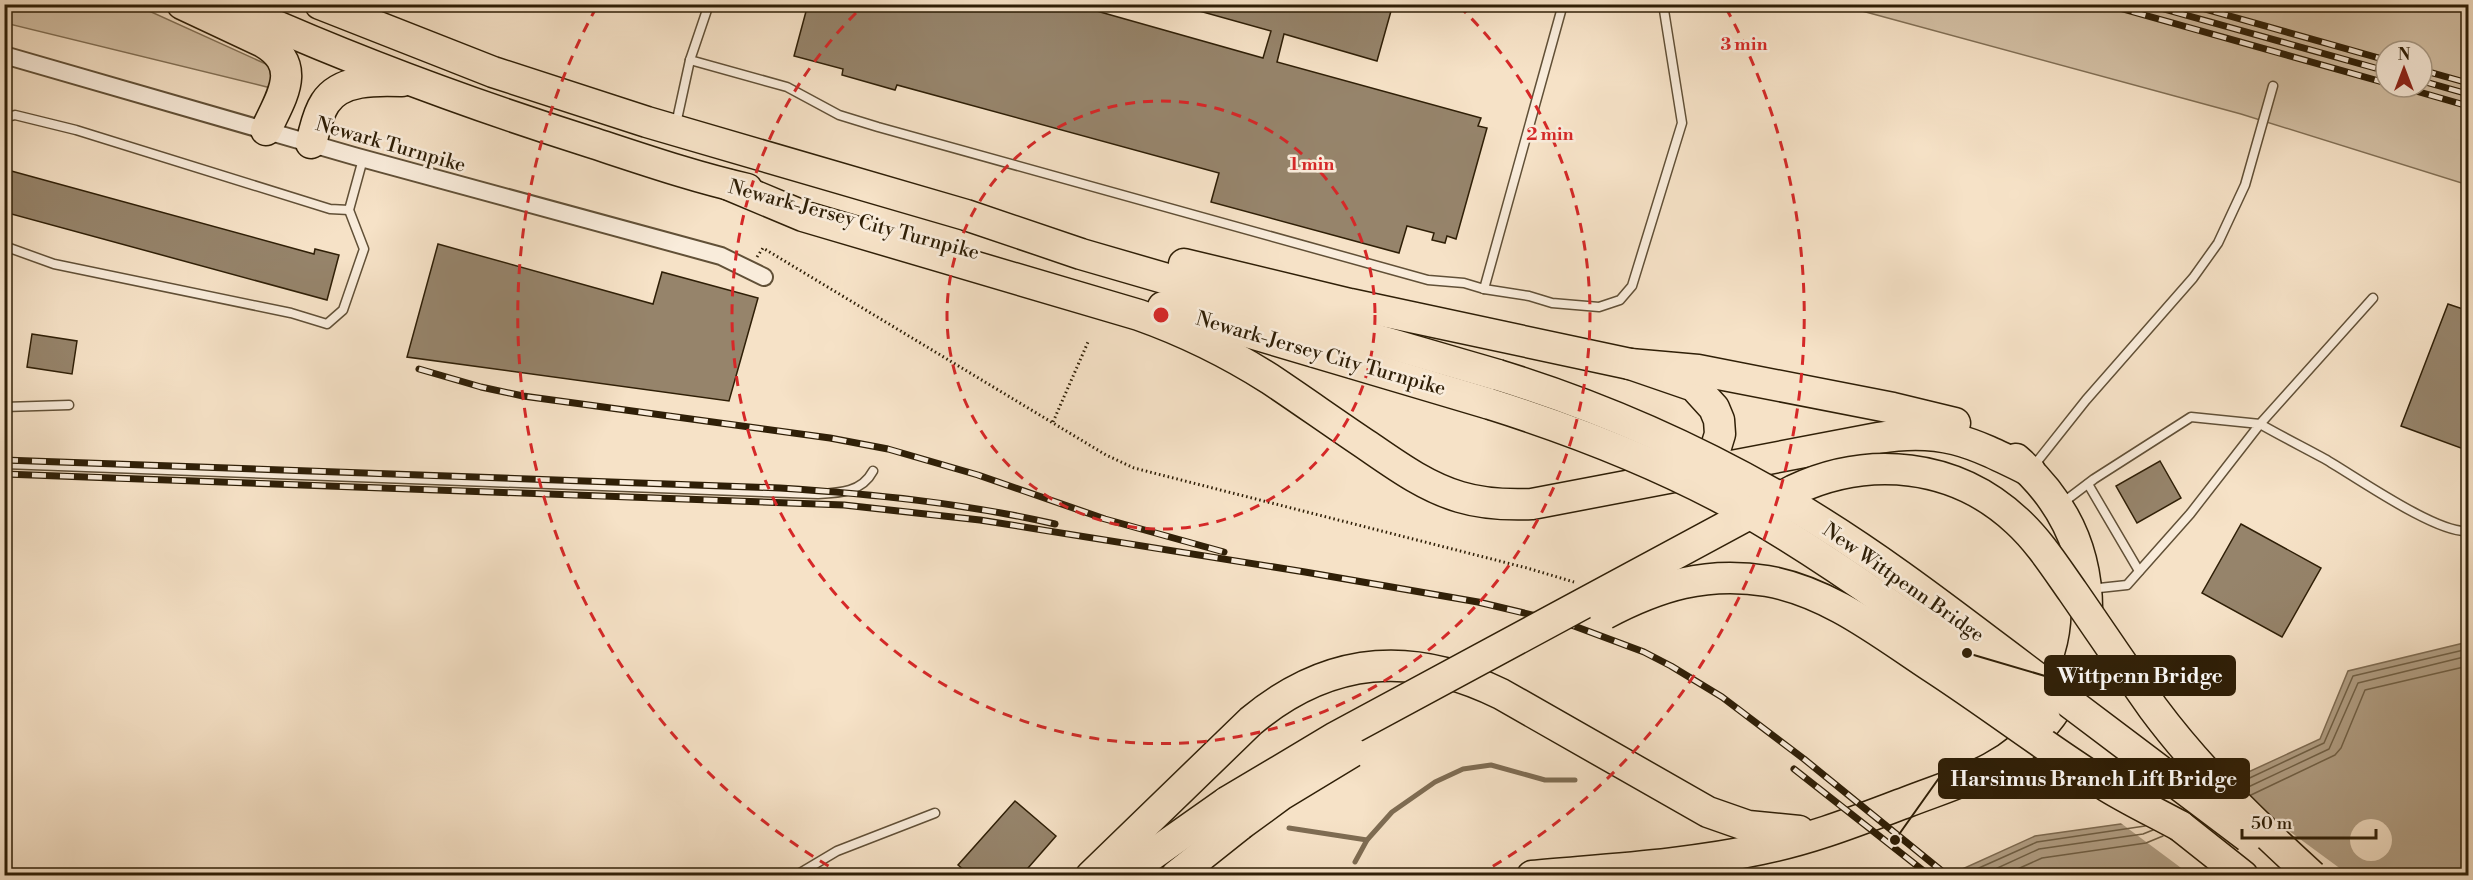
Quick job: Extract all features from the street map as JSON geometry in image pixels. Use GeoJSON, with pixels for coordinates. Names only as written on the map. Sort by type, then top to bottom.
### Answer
{"type":"FeatureCollection","features":[{"type":"Feature","properties":{"kind":"highway"},"geometry":{"type":"LineString","coordinates":[[182,4],[263,42],[284,60],[286,80],[266,130]]}},
{"type":"Feature","properties":{"kind":"highway","name":"Newark-Jersey City Turnpike"},"geometry":{"type":"LineString","coordinates":[[227,4],[416,82],[541,127],[729,185],[807,202],[1490,404]]}},
{"type":"Feature","properties":{"kind":"highway","name":"Newark-Jersey City Turnpike"},"geometry":{"type":"LineString","coordinates":[[320,4],[504,75],[675,131],[966,215],[1081,254],[1498,375]]}},
{"type":"Feature","properties":{"kind":"highway"},"geometry":{"type":"LineString","coordinates":[[311,143],[325,102],[342,88],[377,81],[416,82]]}},
{"type":"Feature","properties":{"kind":"highway"},"geometry":{"type":"LineString","coordinates":[[729,185],[803,216],[1139,315],[1175,329],[1270,379],[1408,473],[1459,497],[1503,504],[1532,504],[1878,438],[1918,433],[1969,442],[2030,471]]}},
{"type":"Feature","properties":{"kind":"highway"},"geometry":{"type":"LineString","coordinates":[[966,215],[1085,240],[1350,304],[1630,364],[1694,386],[1714,408],[1720,427],[1716,447],[1702,463],[1641,483]]}},
{"type":"Feature","properties":{"kind":"highway"},"geometry":{"type":"LineString","coordinates":[[1532,876],[1661,864],[1738,853],[1829,831],[1977,774],[2006,759],[2029,740],[2062,701],[2077,669],[2086,628],[2087,589],[2080,553],[2058,506],[2030,471],[1986,436],[1959,424],[1929,415],[1698,370],[1630,364]]}},
{"type":"Feature","properties":{"kind":"highway","name":"New Wittpenn Bridge"},"geometry":{"type":"LineString","coordinates":[[1498,375],[1581,404],[1672,442],[1734,472],[1818,520],[1929,597],[2301,876]]}},
{"type":"Feature","properties":{"kind":"highway","name":"New Wittpenn Bridge"},"geometry":{"type":"LineString","coordinates":[[1490,404],[1544,421],[1633,455],[1698,486],[1777,530],[1860,583],[1929,633],[2094,756],[2243,876]]}},
{"type":"Feature","properties":{"kind":"highway"},"geometry":{"type":"LineString","coordinates":[[1176,876],[1233,814],[1336,737],[1810,482],[1844,472],[1880,467],[1900,468],[1936,475],[1970,488],[2019,522],[2052,561],[2153,708],[2187,751],[2254,822],[2312,876]]}},
{"type":"Feature","properties":{"kind":"highway"},"geometry":{"type":"LineString","coordinates":[[1122,876],[1233,814],[1281,795],[1340,759],[1635,599],[1682,583],[1733,578],[1768,581],[1831,603],[2001,712],[2108,787],[2180,826]]}},
{"type":"Feature","properties":{"kind":"highway"},"geometry":{"type":"LineString","coordinates":[[1091,876],[1251,721],[1273,703],[1298,688],[1324,677],[1356,669],[1387,665],[1432,669],[1474,681],[1501,694],[1693,806],[1720,818],[1763,829],[1829,831]]}},
{"type":"Feature","properties":{"kind":"street","name":"Newark Turnpike"},"geometry":{"type":"LineString","coordinates":[[4,55],[363,159],[721,256],[764,276]]}},
{"type":"Feature","properties":{"kind":"lane"},"geometry":{"type":"LineString","coordinates":[[675,131],[690,60],[710,4]]}},
{"type":"Feature","properties":{"kind":"lane"},"geometry":{"type":"LineString","coordinates":[[1484,289],[1563,4]]}},
{"type":"Feature","properties":{"kind":"lane"},"geometry":{"type":"LineString","coordinates":[[690,60],[788,87],[839,115],[878,127],[1428,280],[1464,283],[1552,303],[1599,307],[1620,300],[1632,286],[1682,123],[1663,4]]}},
{"type":"Feature","properties":{"kind":"lane"},"geometry":{"type":"LineString","coordinates":[[2030,471],[2086,400],[2193,278],[2218,243],[2245,185],[2273,86]]}},
{"type":"Feature","properties":{"kind":"lane"},"geometry":{"type":"LineString","coordinates":[[4,118],[15,115],[76,130],[330,209],[349,210]]}},
{"type":"Feature","properties":{"kind":"lane"},"geometry":{"type":"LineString","coordinates":[[4,246],[54,264],[291,313],[327,324],[343,310],[364,249],[349,210],[363,159]]}},
{"type":"Feature","properties":{"kind":"lane"},"geometry":{"type":"LineString","coordinates":[[2087,589],[2127,585],[2190,514],[2260,424],[2373,298]]}},
{"type":"Feature","properties":{"kind":"lane"},"geometry":{"type":"LineString","coordinates":[[4,407],[69,405]]}},
{"type":"Feature","properties":{"kind":"lane"},"geometry":{"type":"LineString","coordinates":[[2058,506],[2191,417],[2260,424],[2325,459],[2411,511],[2457,532],[2469,531]]}},
{"type":"Feature","properties":{"kind":"lane"},"geometry":{"type":"LineString","coordinates":[[4,464],[818,494],[860,487],[868,482],[873,471]]}},
{"type":"Feature","properties":{"kind":"lane"},"geometry":{"type":"LineString","coordinates":[[2088,484],[2139,571]]}},
{"type":"Feature","properties":{"kind":"lane"},"geometry":{"type":"LineString","coordinates":[[795,876],[837,851],[935,813]]}},
{"type":"Feature","properties":{"kind":"path"},"geometry":{"type":"LineString","coordinates":[[749,268],[763,248],[1106,455],[1134,468],[1527,568],[1575,583]]}},
{"type":"Feature","properties":{"kind":"path"},"geometry":{"type":"LineString","coordinates":[[1053,422],[1088,342]]}},
{"type":"Feature","properties":{"kind":"shaded area"},"geometry":{"type":"Polygon","coordinates":[[[5,5],[136,5],[277,69],[271,88],[5,23],[5,5]]]}},
{"type":"Feature","properties":{"kind":"shaded area"},"geometry":{"type":"Polygon","coordinates":[[[1840,5],[2468,5],[2468,185],[2241,114],[1840,5]]]}},
{"type":"Feature","properties":{"kind":"water"},"geometry":{"type":"Polygon","coordinates":[[[2468,642],[2468,875],[1947,876],[2035,836],[2142,821],[2320,739],[2348,671],[2468,642]]]}},
{"type":"Feature","properties":{"kind":"pier"},"geometry":{"type":"Polygon","coordinates":[[[2230,777],[2262,811],[2349,875],[2192,876],[2118,821],[2141,818],[2230,777]]]}},
{"type":"Feature","properties":{"kind":"pier"},"geometry":{"type":"Polygon","coordinates":[[[2371,819],[2386,825],[2392,840],[2386,855],[2371,861],[2356,855],[2350,840],[2356,825],[2371,819]]]}},
{"type":"Feature","properties":{"kind":"building"},"geometry":{"type":"Polygon","coordinates":[[[808,4],[1072,4],[1263,58],[1271,31],[1192,9],[1193,4],[1393,4],[1377,61],[1284,34],[1277,62],[1481,118],[1478,126],[1487,128],[1456,239],[1447,236],[1445,243],[1432,240],[1434,233],[1407,226],[1399,253],[1211,202],[1219,173],[897,85],[895,90],[842,75],[843,69],[794,56],[808,4]]]}},
{"type":"Feature","properties":{"kind":"building"},"geometry":{"type":"Polygon","coordinates":[[[4,169],[314,254],[315,249],[339,255],[327,300],[4,212],[4,169]]]}},
{"type":"Feature","properties":{"kind":"building"},"geometry":{"type":"Polygon","coordinates":[[[438,244],[653,304],[662,272],[758,298],[729,401],[407,357],[438,244]]]}},
{"type":"Feature","properties":{"kind":"building"},"geometry":{"type":"Polygon","coordinates":[[[2448,304],[2469,311],[2469,451],[2401,426],[2448,304]]]}},
{"type":"Feature","properties":{"kind":"building"},"geometry":{"type":"Polygon","coordinates":[[[32,334],[77,341],[72,374],[27,367],[32,334]]]}},
{"type":"Feature","properties":{"kind":"building"},"geometry":{"type":"Polygon","coordinates":[[[2160,461],[2181,498],[2137,523],[2116,486],[2160,461]]]}},
{"type":"Feature","properties":{"kind":"building"},"geometry":{"type":"Polygon","coordinates":[[[2241,524],[2321,568],[2282,637],[2202,593],[2241,524]]]}},
{"type":"Feature","properties":{"kind":"building"},"geometry":{"type":"Polygon","coordinates":[[[1015,801],[1056,836],[1021,876],[971,876],[958,865],[1015,801]]]}},
{"type":"Feature","properties":{"kind":"waterway"},"geometry":{"type":"LineString","coordinates":[[1355,862],[1367,840],[1392,812],[1435,782],[1463,769],[1491,765],[1545,780],[1575,780]]}},
{"type":"Feature","properties":{"kind":"waterway"},"geometry":{"type":"LineString","coordinates":[[1289,828],[1367,840]]}},
{"type":"Feature","properties":{"kind":"railway"},"geometry":{"type":"LineString","coordinates":[[2105,4],[2374,80]]}},
{"type":"Feature","properties":{"kind":"railway"},"geometry":{"type":"LineString","coordinates":[[2146,4],[2374,68]]}},
{"type":"Feature","properties":{"kind":"railway"},"geometry":{"type":"LineString","coordinates":[[2187,4],[2374,57]]}},
{"type":"Feature","properties":{"kind":"railway"},"geometry":{"type":"LineString","coordinates":[[2434,73],[2468,83]]}},
{"type":"Feature","properties":{"kind":"railway"},"geometry":{"type":"LineString","coordinates":[[2434,84],[2468,94]]}},
{"type":"Feature","properties":{"kind":"railway"},"geometry":{"type":"LineString","coordinates":[[2434,96],[2468,106]]}},
{"type":"Feature","properties":{"kind":"railway"},"geometry":{"type":"LineString","coordinates":[[419,369],[481,387],[523,396],[830,438],[888,449],[978,475],[1105,519],[1224,552]]}},
{"type":"Feature","properties":{"kind":"railway"},"geometry":{"type":"LineString","coordinates":[[4,460],[780,488],[918,500],[986,510],[1055,524]]}},
{"type":"Feature","properties":{"kind":"railway"},"geometry":{"type":"LineString","coordinates":[[4,474],[844,505],[980,520],[1478,602],[1566,623],[1644,652],[1671,666],[1722,697],[1804,759],[1948,876]]}},
{"type":"Feature","properties":{"kind":"railway"},"geometry":{"type":"LineString","coordinates":[[1794,769],[1930,876]]}},
{"type":"Feature","properties":{"kind":"place","name":"Wittpenn Bridge"},"geometry":{"type":"Point","coordinates":[1967,653]}},
{"type":"Feature","properties":{"kind":"place","name":"Harsimus Branch Lift Bridge"},"geometry":{"type":"Point","coordinates":[1895,840]}}]}
